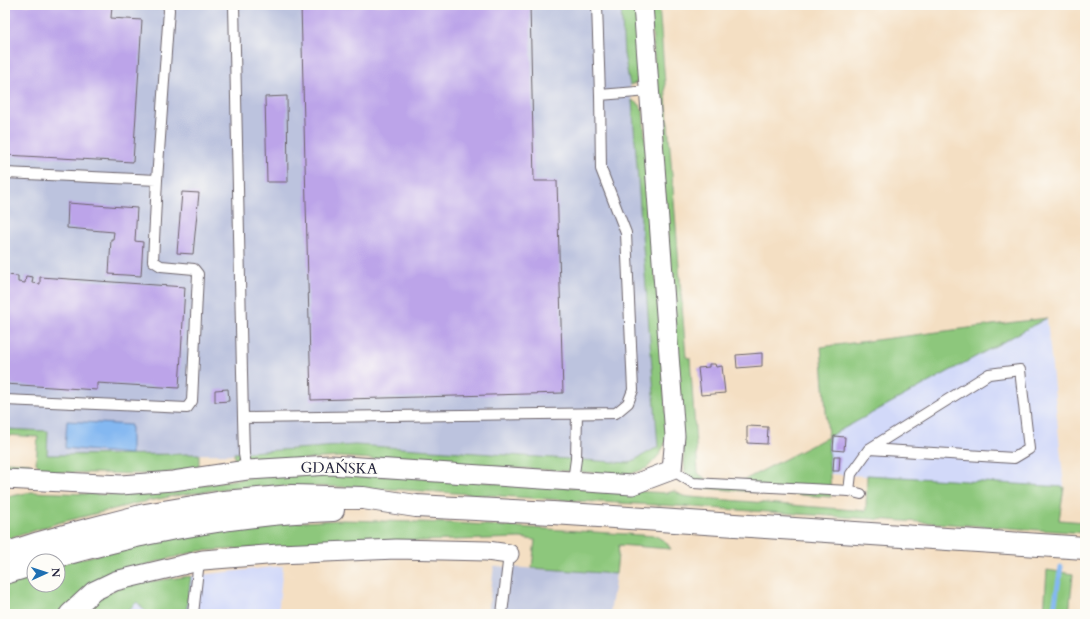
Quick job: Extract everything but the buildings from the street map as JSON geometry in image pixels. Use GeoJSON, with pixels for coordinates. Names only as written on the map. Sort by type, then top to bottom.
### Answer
{"type":"FeatureCollection","features":[{"type":"Feature","properties":{"kind":"main road","name":"GDAŃSKA"},"geometry":{"type":"LineString","coordinates":[[5,554],[39,543],[145,516],[223,502],[292,496],[363,498],[416,506],[1085,548]]}},
{"type":"Feature","properties":{"kind":"main road","name":"GDAŃSKA"},"geometry":{"type":"LineString","coordinates":[[66,554],[126,538],[236,517],[313,511],[363,510],[416,506]]}},
{"type":"Feature","properties":{"kind":"main road"},"geometry":{"type":"LineString","coordinates":[[5,573],[26,566]]}},
{"type":"Feature","properties":{"kind":"street"},"geometry":{"type":"LineString","coordinates":[[643,5],[675,436],[672,470]]}},
{"type":"Feature","properties":{"kind":"street","name":"GDAŃSKA"},"geometry":{"type":"LineString","coordinates":[[5,479],[121,485],[173,481],[247,470],[330,465],[632,484],[672,470]]}},
{"type":"Feature","properties":{"kind":"street"},"geometry":{"type":"LineString","coordinates":[[69,614],[94,591],[115,581],[199,561],[279,554],[396,549],[487,551],[509,554]]}},
{"type":"Feature","properties":{"kind":"lane"},"geometry":{"type":"LineString","coordinates":[[5,400],[187,408],[192,402],[198,274],[194,269],[161,266],[153,261],[169,10],[168,5]]}},
{"type":"Feature","properties":{"kind":"lane"},"geometry":{"type":"LineString","coordinates":[[234,5],[244,454],[247,470]]}},
{"type":"Feature","properties":{"kind":"lane"},"geometry":{"type":"LineString","coordinates":[[243,418],[616,413],[628,403],[633,390],[626,233],[601,169],[597,5]]}},
{"type":"Feature","properties":{"kind":"lane"},"geometry":{"type":"LineString","coordinates":[[600,95],[649,91]]}},
{"type":"Feature","properties":{"kind":"lane"},"geometry":{"type":"LineString","coordinates":[[5,173],[157,180]]}},
{"type":"Feature","properties":{"kind":"lane"},"geometry":{"type":"LineString","coordinates":[[849,492],[851,474],[869,449],[989,374],[1020,370],[1028,449],[1014,458],[869,449]]}},
{"type":"Feature","properties":{"kind":"lane"},"geometry":{"type":"LineString","coordinates":[[573,481],[576,460],[577,414]]}},
{"type":"Feature","properties":{"kind":"lane"},"geometry":{"type":"LineString","coordinates":[[672,470],[693,483],[849,492],[861,494]]}},
{"type":"Feature","properties":{"kind":"lane"},"geometry":{"type":"LineString","coordinates":[[502,614],[509,554]]}},
{"type":"Feature","properties":{"kind":"lane"},"geometry":{"type":"LineString","coordinates":[[193,614],[199,561]]}},
{"type":"Feature","properties":{"kind":"shaded area"},"geometry":{"type":"Polygon","coordinates":[[[5,5],[621,5],[624,54],[632,100],[658,447],[629,463],[355,445],[239,453],[244,454],[47,455],[48,431],[5,429],[5,5]]]}},
{"type":"Feature","properties":{"kind":"shaded area"},"geometry":{"type":"Polygon","coordinates":[[[1047,318],[1064,487],[830,474],[828,437],[1047,318]]]}},
{"type":"Feature","properties":{"kind":"shaded area"},"geometry":{"type":"Polygon","coordinates":[[[283,566],[278,614],[81,614],[123,585],[283,566]]]}},
{"type":"Feature","properties":{"kind":"shaded area"},"geometry":{"type":"Polygon","coordinates":[[[494,566],[616,574],[610,614],[488,614],[494,566]]]}},
{"type":"Feature","properties":{"kind":"green space"},"geometry":{"type":"Polygon","coordinates":[[[621,5],[636,5],[640,76],[636,83],[630,85],[624,54],[621,5]]]}},
{"type":"Feature","properties":{"kind":"green space"},"geometry":{"type":"Polygon","coordinates":[[[650,5],[659,5],[686,357],[690,358],[698,473],[711,483],[742,481],[828,437],[831,497],[701,488],[685,473],[650,5]]]}},
{"type":"Feature","properties":{"kind":"green space"},"geometry":{"type":"Polygon","coordinates":[[[632,100],[639,104],[643,110],[668,438],[659,455],[647,468],[628,475],[340,457],[235,463],[234,453],[355,445],[629,463],[658,447],[632,100]]]}},
{"type":"Feature","properties":{"kind":"green space"},"geometry":{"type":"Polygon","coordinates":[[[1047,318],[828,437],[821,347],[1047,318]]]}},
{"type":"Feature","properties":{"kind":"green space"},"geometry":{"type":"Polygon","coordinates":[[[5,429],[48,431],[47,455],[199,454],[199,467],[166,473],[142,474],[47,472],[41,469],[36,463],[38,437],[5,435],[5,429]]]}},
{"type":"Feature","properties":{"kind":"green space"},"geometry":{"type":"Polygon","coordinates":[[[5,462],[30,463],[29,470],[5,469],[5,462]]]}},
{"type":"Feature","properties":{"kind":"green space"},"geometry":{"type":"Polygon","coordinates":[[[340,473],[667,493],[674,491],[683,496],[690,497],[866,511],[867,475],[1064,487],[1059,520],[1085,522],[1085,533],[392,489],[271,486],[230,488],[138,503],[58,523],[5,540],[5,496],[31,492],[120,495],[254,477],[340,473]]]}},
{"type":"Feature","properties":{"kind":"green space"},"geometry":{"type":"Polygon","coordinates":[[[342,520],[455,523],[656,536],[666,542],[671,549],[619,545],[616,574],[532,568],[535,540],[520,538],[352,543],[198,551],[118,572],[97,582],[60,614],[5,614],[5,582],[26,575],[26,593],[66,593],[66,562],[177,536],[282,523],[342,520]]]}},
{"type":"Feature","properties":{"kind":"green space"},"geometry":{"type":"Polygon","coordinates":[[[1047,570],[1073,574],[1069,614],[1044,614],[1047,570]]]}},
{"type":"Feature","properties":{"kind":"green space"},"geometry":{"type":"Polygon","coordinates":[[[191,576],[186,614],[148,614],[137,602],[124,614],[81,614],[97,599],[123,585],[191,576]]]}},
{"type":"Feature","properties":{"kind":"water"},"geometry":{"type":"Polygon","coordinates":[[[67,421],[131,425],[131,454],[65,448],[67,421]]]}},
{"type":"Feature","properties":{"kind":"waterway"},"geometry":{"type":"LineString","coordinates":[[1053,614],[1061,567]]}}]}
